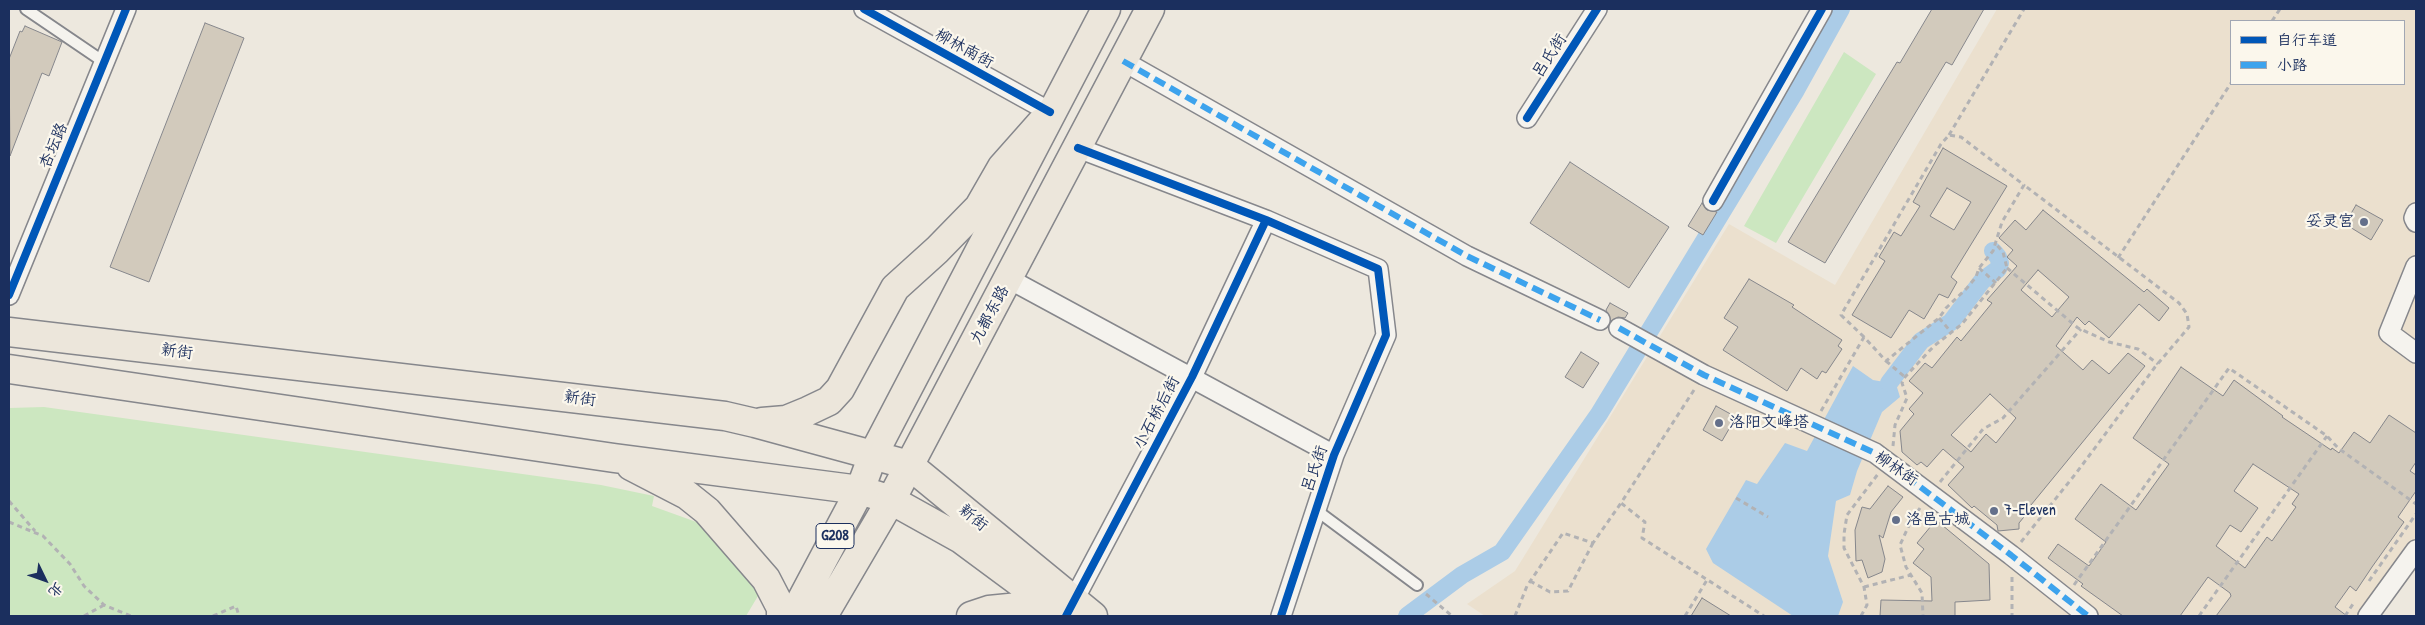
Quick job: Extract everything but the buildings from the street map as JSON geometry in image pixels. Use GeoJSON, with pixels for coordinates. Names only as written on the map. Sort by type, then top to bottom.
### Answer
{"type":"FeatureCollection","features":[{"type":"Feature","properties":{"kind":"main road"},"geometry":{"type":"LineString","coordinates":[[873,454],[1050,112],[1106,9]]}},
{"type":"Feature","properties":{"kind":"main road","name":"九都东路"},"geometry":{"type":"LineString","coordinates":[[823,616],[891,500],[1150,9]]}},
{"type":"Feature","properties":{"kind":"main road"},"geometry":{"type":"LineString","coordinates":[[755,423],[786,420],[829,401],[848,377],[895,288],[979,208],[1002,167],[1050,112]]}},
{"type":"Feature","properties":{"kind":"main road","name":"新街"},"geometry":{"type":"LineString","coordinates":[[9,332],[725,416],[873,454],[909,465],[1069,611]]}},
{"type":"Feature","properties":{"kind":"main road","name":"新街"},"geometry":{"type":"LineString","coordinates":[[9,369],[614,458],[860,490],[891,500],[961,539],[1069,611]]}},
{"type":"Feature","properties":{"kind":"main road","name":"G208"},"geometry":{"type":"LineString","coordinates":[[793,616],[860,490],[873,454]]}},
{"type":"Feature","properties":{"kind":"main road"},"geometry":{"type":"LineString","coordinates":[[614,458],[687,495],[707,511],[766,579],[781,608],[781,616]]}},
{"type":"Feature","properties":{"kind":"main road"},"geometry":{"type":"LineString","coordinates":[[971,616],[989,610],[1069,611]]}},
{"type":"Feature","properties":{"kind":"street","name":"杏坛路"},"geometry":{"type":"LineString","coordinates":[[9,295],[126,9]]}},
{"type":"Feature","properties":{"kind":"street","name":"柳林南街"},"geometry":{"type":"LineString","coordinates":[[866,9],[1050,112]]}},
{"type":"Feature","properties":{"kind":"street","name":"吕氏街"},"geometry":{"type":"LineString","coordinates":[[1527,118],[1597,9]]}},
{"type":"Feature","properties":{"kind":"street"},"geometry":{"type":"LineString","coordinates":[[1713,201],[1822,9]]}},
{"type":"Feature","properties":{"kind":"street"},"geometry":{"type":"LineString","coordinates":[[1123,61],[1467,256],[1600,320]]}},
{"type":"Feature","properties":{"kind":"street"},"geometry":{"type":"LineString","coordinates":[[1078,148],[1266,220]]}},
{"type":"Feature","properties":{"kind":"street"},"geometry":{"type":"LineString","coordinates":[[2416,213],[2414,218],[2416,222]]}},
{"type":"Feature","properties":{"kind":"street","name":"吕氏街"},"geometry":{"type":"LineString","coordinates":[[1266,220],[1378,269],[1386,335],[1334,455],[1281,616]]}},
{"type":"Feature","properties":{"kind":"street","name":"小石桥后街"},"geometry":{"type":"LineString","coordinates":[[1069,611],[1192,377],[1266,220]]}},
{"type":"Feature","properties":{"kind":"street"},"geometry":{"type":"LineString","coordinates":[[2416,266],[2389,333],[2416,353]]}},
{"type":"Feature","properties":{"kind":"street"},"geometry":{"type":"LineString","coordinates":[[1009,279],[1334,455]]}},
{"type":"Feature","properties":{"kind":"street","name":"柳林街"},"geometry":{"type":"LineString","coordinates":[[1619,328],[1704,375],[1814,425],[1885,461],[1931,493],[2088,616]]}},
{"type":"Feature","properties":{"kind":"street"},"geometry":{"type":"LineString","coordinates":[[2368,616],[2416,550]]}},
{"type":"Feature","properties":{"kind":"lane"},"geometry":{"type":"LineString","coordinates":[[26,9],[104,62]]}},
{"type":"Feature","properties":{"kind":"lane"},"geometry":{"type":"LineString","coordinates":[[1316,510],[1417,585]]}},
{"type":"Feature","properties":{"kind":"path"},"geometry":{"type":"LineString","coordinates":[[1905,377],[1886,361],[1841,315],[1941,144],[1949,135],[2024,9]]}},
{"type":"Feature","properties":{"kind":"path"},"geometry":{"type":"LineString","coordinates":[[2273,20],[2280,9]]}},
{"type":"Feature","properties":{"kind":"path"},"geometry":{"type":"LineString","coordinates":[[2118,258],[2230,85]]}},
{"type":"Feature","properties":{"kind":"path"},"geometry":{"type":"LineString","coordinates":[[1949,135],[1961,137],[2179,304],[2187,314],[2189,327],[2158,364],[2077,472],[2011,555],[2012,616]]}},
{"type":"Feature","properties":{"kind":"path"},"geometry":{"type":"LineString","coordinates":[[1886,361],[1939,318],[1946,308],[1972,282],[1979,268],[1993,251],[2002,222],[2024,185]]}},
{"type":"Feature","properties":{"kind":"path"},"geometry":{"type":"LineString","coordinates":[[1995,244],[2003,252],[2007,268],[2081,329],[2108,342],[2138,349],[2158,364]]}},
{"type":"Feature","properties":{"kind":"path"},"geometry":{"type":"LineString","coordinates":[[1979,268],[1996,283]]}},
{"type":"Feature","properties":{"kind":"path"},"geometry":{"type":"LineString","coordinates":[[1861,616],[1867,605],[1864,587],[1844,548],[1848,515],[1885,461],[1893,440],[1895,424],[1907,398],[1902,383],[1905,377],[1951,332],[1962,324],[2007,268]]}},
{"type":"Feature","properties":{"kind":"path"},"geometry":{"type":"LineString","coordinates":[[1939,318],[1951,332]]}},
{"type":"Feature","properties":{"kind":"path"},"geometry":{"type":"LineString","coordinates":[[1923,616],[1922,593],[1906,567],[1900,544],[1911,521],[1931,493],[1983,429],[2003,418],[2081,329]]}},
{"type":"Feature","properties":{"kind":"path"},"geometry":{"type":"LineString","coordinates":[[1814,425],[1864,337]]}},
{"type":"Feature","properties":{"kind":"path"},"geometry":{"type":"LineString","coordinates":[[2065,598],[2229,368],[2327,436],[2338,448],[2416,504]]}},
{"type":"Feature","properties":{"kind":"path"},"geometry":{"type":"LineString","coordinates":[[1530,581],[1550,592],[1568,591],[1593,543],[1704,375]]}},
{"type":"Feature","properties":{"kind":"path"},"geometry":{"type":"LineString","coordinates":[[2199,616],[2327,436]]}},
{"type":"Feature","properties":{"kind":"path"},"geometry":{"type":"LineString","coordinates":[[1736,498],[1768,517]]}},
{"type":"Feature","properties":{"kind":"path"},"geometry":{"type":"LineString","coordinates":[[9,501],[37,534]]}},
{"type":"Feature","properties":{"kind":"path"},"geometry":{"type":"LineString","coordinates":[[1621,503],[1645,522],[1642,538],[1764,616]]}},
{"type":"Feature","properties":{"kind":"path"},"geometry":{"type":"LineString","coordinates":[[2367,585],[2416,514]]}},
{"type":"Feature","properties":{"kind":"path"},"geometry":{"type":"LineString","coordinates":[[9,522],[43,536],[70,564],[84,586],[104,605],[131,616]]}},
{"type":"Feature","properties":{"kind":"path"},"geometry":{"type":"LineString","coordinates":[[1515,616],[1530,581],[1563,533],[1593,543]]}},
{"type":"Feature","properties":{"kind":"path"},"geometry":{"type":"LineString","coordinates":[[1864,587],[1911,575]]}},
{"type":"Feature","properties":{"kind":"path"},"geometry":{"type":"LineString","coordinates":[[1685,616],[1707,580]]}},
{"type":"Feature","properties":{"kind":"path"},"geometry":{"type":"LineString","coordinates":[[1417,585],[1452,616]]}},
{"type":"Feature","properties":{"kind":"path"},"geometry":{"type":"LineString","coordinates":[[2344,616],[2356,600]]}},
{"type":"Feature","properties":{"kind":"path"},"geometry":{"type":"LineString","coordinates":[[84,616],[104,605]]}},
{"type":"Feature","properties":{"kind":"path"},"geometry":{"type":"LineString","coordinates":[[213,616],[236,606],[239,616]]}},
{"type":"Feature","properties":{"kind":"shaded area","name":"洛邑古城"},"geometry":{"type":"Polygon","coordinates":[[[1997,9],[2416,9],[2416,550],[2369,616],[1485,616],[1467,604],[1515,571],[1729,224],[1835,285],[1997,9]]]}},
{"type":"Feature","properties":{"kind":"green space"},"geometry":{"type":"Polygon","coordinates":[[[1844,52],[1876,74],[1776,243],[1744,226],[1844,52]]]}},
{"type":"Feature","properties":{"kind":"green space"},"geometry":{"type":"Polygon","coordinates":[[[44,407],[601,485],[654,496],[652,506],[713,528],[761,591],[746,616],[9,616],[9,408],[44,407]]]}},
{"type":"Feature","properties":{"kind":"water"},"geometry":{"type":"Polygon","coordinates":[[[1853,366],[1873,380],[1896,384],[1900,397],[1882,412],[1857,471],[1850,495],[1836,501],[1828,556],[1843,602],[1838,616],[1793,616],[1713,563],[1706,549],[1746,480],[1757,484],[1785,443],[1807,451],[1853,366]]]}},
{"type":"Feature","properties":{"kind":"waterway"},"geometry":{"type":"LineString","coordinates":[[1407,616],[1462,575],[1502,552],[1599,414],[1796,90],[1841,9]]}},
{"type":"Feature","properties":{"kind":"waterway"},"geometry":{"type":"LineString","coordinates":[[1889,383],[1921,341],[1951,322],[1982,281],[1998,269],[2000,263],[1993,251]]}},
{"type":"Feature","properties":{"kind":"marked path"},"geometry":{"type":"LineString","coordinates":[[1123,61],[1467,256],[1600,320]]}},
{"type":"Feature","properties":{"kind":"marked path"},"geometry":{"type":"LineString","coordinates":[[1619,328],[1704,375],[1875,453],[2011,555],[2088,616]]}},
{"type":"Feature","properties":{"kind":"cycle path"},"geometry":{"type":"LineString","coordinates":[[9,295],[126,9]]}},
{"type":"Feature","properties":{"kind":"cycle path"},"geometry":{"type":"LineString","coordinates":[[864,9],[1050,112]]}},
{"type":"Feature","properties":{"kind":"cycle path"},"geometry":{"type":"LineString","coordinates":[[1527,118],[1597,9]]}},
{"type":"Feature","properties":{"kind":"cycle path"},"geometry":{"type":"LineString","coordinates":[[1713,201],[1822,9]]}},
{"type":"Feature","properties":{"kind":"cycle path"},"geometry":{"type":"LineString","coordinates":[[1078,148],[1266,220],[1378,269],[1386,335],[1334,455],[1281,616]]}},
{"type":"Feature","properties":{"kind":"cycle path"},"geometry":{"type":"LineString","coordinates":[[1066,616],[1192,377],[1266,220]]}},
{"type":"Feature","properties":{"kind":"place","name":"妥灵宫"},"geometry":{"type":"Point","coordinates":[2364,222]}},
{"type":"Feature","properties":{"kind":"place","name":"洛阳文峰塔"},"geometry":{"type":"Point","coordinates":[1719,423]}},
{"type":"Feature","properties":{"kind":"place","name":"7-Eleven"},"geometry":{"type":"Point","coordinates":[1994,511]}},
{"type":"Feature","properties":{"kind":"place","name":"洛邑古城"},"geometry":{"type":"Point","coordinates":[1896,520]}}]}
